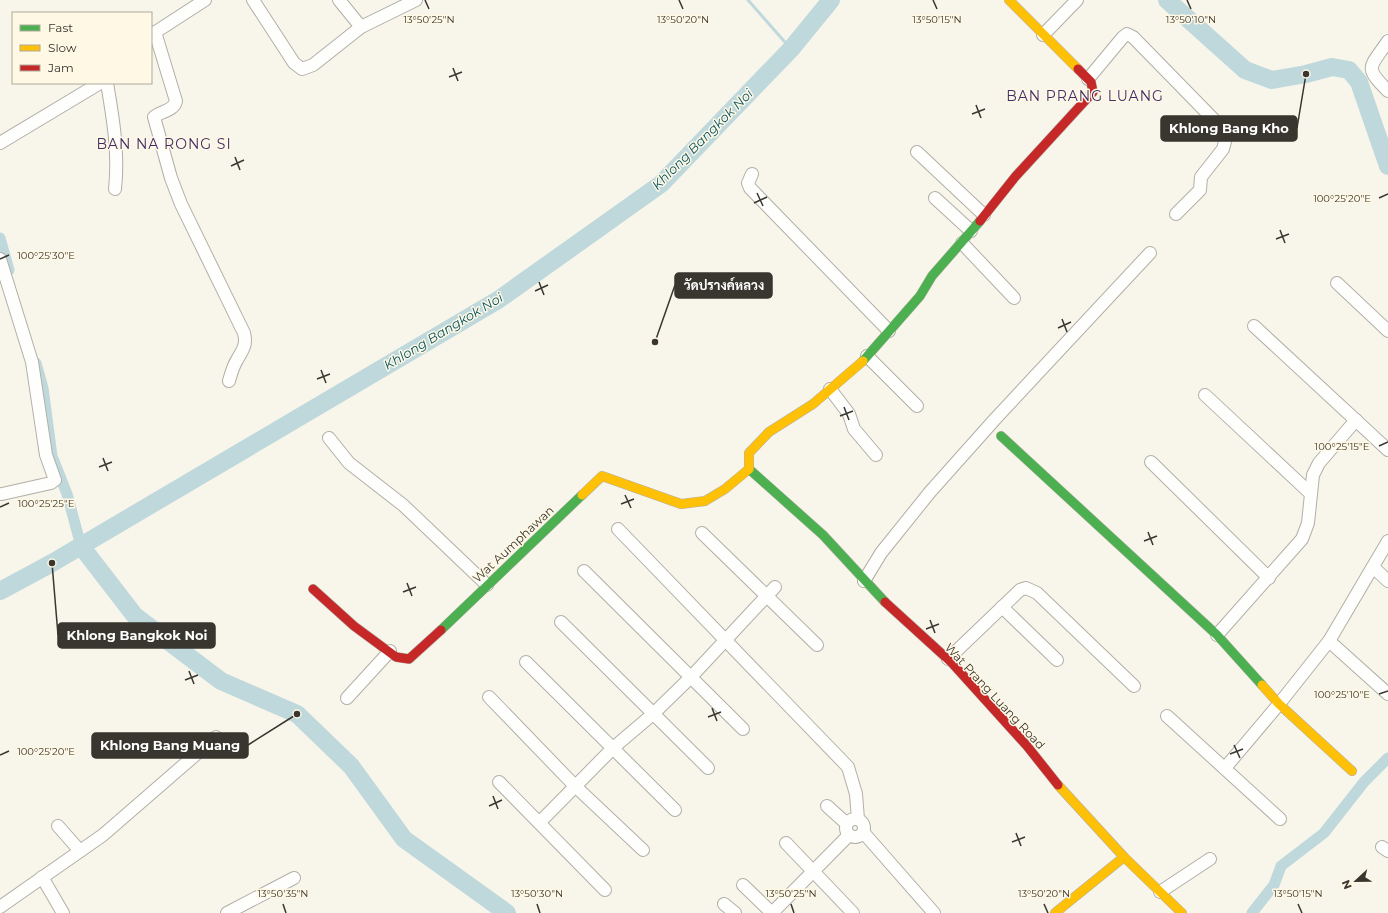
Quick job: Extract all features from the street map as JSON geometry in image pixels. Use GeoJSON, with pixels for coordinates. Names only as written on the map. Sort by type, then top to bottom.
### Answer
{"type":"FeatureCollection","features":[{"type":"Feature","properties":{"kind":"street"},"geometry":{"type":"LineString","coordinates":[[205,0],[153,34],[176,101],[172,108],[154,117],[171,178],[196,238],[244,333],[246,341],[243,352],[236,360],[229,381]]}},
{"type":"Feature","properties":{"kind":"street"},"geometry":{"type":"LineString","coordinates":[[253,0],[294,64],[302,69],[313,65],[361,27],[416,0]]}},
{"type":"Feature","properties":{"kind":"street"},"geometry":{"type":"LineString","coordinates":[[339,0],[361,27]]}},
{"type":"Feature","properties":{"kind":"street"},"geometry":{"type":"LineString","coordinates":[[749,469],[750,453],[769,432],[813,404],[867,356],[890,331],[920,296],[932,276],[962,243],[1015,177],[1092,92],[1093,87],[1088,79],[1009,0]]}},
{"type":"Feature","properties":{"kind":"street"},"geometry":{"type":"LineString","coordinates":[[1044,35],[1076,0]]}},
{"type":"Feature","properties":{"kind":"street"},"geometry":{"type":"LineString","coordinates":[[1088,79],[1127,34],[1133,37],[1222,128],[1226,138],[1223,149],[1201,177],[1200,190],[1176,214]]}},
{"type":"Feature","properties":{"kind":"street"},"geometry":{"type":"LineString","coordinates":[[1388,41],[1372,65],[1371,71],[1373,76],[1388,91]]}},
{"type":"Feature","properties":{"kind":"street"},"geometry":{"type":"LineString","coordinates":[[0,143],[98,84]]}},
{"type":"Feature","properties":{"kind":"street"},"geometry":{"type":"LineString","coordinates":[[106,84],[115,143],[117,175],[115,189]]}},
{"type":"Feature","properties":{"kind":"street"},"geometry":{"type":"LineString","coordinates":[[917,152],[984,215]]}},
{"type":"Feature","properties":{"kind":"street"},"geometry":{"type":"LineString","coordinates":[[752,174],[748,183],[750,188],[890,331]]}},
{"type":"Feature","properties":{"kind":"street"},"geometry":{"type":"LineString","coordinates":[[935,198],[971,230]]}},
{"type":"Feature","properties":{"kind":"street"},"geometry":{"type":"LineString","coordinates":[[962,243],[1014,298]]}},
{"type":"Feature","properties":{"kind":"street"},"geometry":{"type":"LineString","coordinates":[[864,581],[881,553],[926,498],[993,421],[1150,253]]}},
{"type":"Feature","properties":{"kind":"street"},"geometry":{"type":"LineString","coordinates":[[0,259],[32,362],[46,455],[55,480],[51,483],[2,494]]}},
{"type":"Feature","properties":{"kind":"street"},"geometry":{"type":"LineString","coordinates":[[1337,283],[1388,332]]}},
{"type":"Feature","properties":{"kind":"street"},"geometry":{"type":"LineString","coordinates":[[1254,326],[1388,450]]}},
{"type":"Feature","properties":{"kind":"street"},"geometry":{"type":"LineString","coordinates":[[867,356],[917,406]]}},
{"type":"Feature","properties":{"kind":"street"},"geometry":{"type":"LineString","coordinates":[[830,389],[849,414],[854,429],[876,455]]}},
{"type":"Feature","properties":{"kind":"street"},"geometry":{"type":"LineString","coordinates":[[1205,395],[1310,493]]}},
{"type":"Feature","properties":{"kind":"street"},"geometry":{"type":"LineString","coordinates":[[1217,634],[1269,578],[1302,539],[1308,523],[1313,475],[1319,463],[1356,420]]}},
{"type":"Feature","properties":{"kind":"street"},"geometry":{"type":"LineString","coordinates":[[1001,436],[1217,634],[1279,704],[1352,771]]}},
{"type":"Feature","properties":{"kind":"street"},"geometry":{"type":"LineString","coordinates":[[329,438],[349,462],[403,505],[487,584]]}},
{"type":"Feature","properties":{"kind":"street"},"geometry":{"type":"LineString","coordinates":[[1151,462],[1269,578]]}},
{"type":"Feature","properties":{"kind":"street","name":"Wat Prang Luang Road"},"geometry":{"type":"LineString","coordinates":[[749,469],[780,495],[823,535],[864,581],[912,628],[948,658],[1027,746],[1061,789],[1124,857],[1182,913]]}},
{"type":"Feature","properties":{"kind":"street","name":"Wat Aumphawan"},"geometry":{"type":"LineString","coordinates":[[313,589],[354,626],[390,651],[396,657],[409,659],[415,655],[487,584],[602,476],[681,504],[705,501],[725,489],[749,469]]}},
{"type":"Feature","properties":{"kind":"street"},"geometry":{"type":"LineString","coordinates":[[618,529],[725,642],[848,767],[856,794],[851,826],[813,870],[772,913],[743,885]]}},
{"type":"Feature","properties":{"kind":"street"},"geometry":{"type":"LineString","coordinates":[[702,533],[817,645]]}},
{"type":"Feature","properties":{"kind":"street"},"geometry":{"type":"LineString","coordinates":[[1225,768],[1279,704],[1329,641],[1388,541]]}},
{"type":"Feature","properties":{"kind":"street"},"geometry":{"type":"LineString","coordinates":[[1373,567],[1388,581]]}},
{"type":"Feature","properties":{"kind":"street"},"geometry":{"type":"LineString","coordinates":[[584,572],[744,728]]}},
{"type":"Feature","properties":{"kind":"street"},"geometry":{"type":"LineString","coordinates":[[540,822],[613,748],[691,677],[775,587]]}},
{"type":"Feature","properties":{"kind":"street"},"geometry":{"type":"LineString","coordinates":[[948,658],[1020,590],[1026,588],[1030,589],[1134,686]]}},
{"type":"Feature","properties":{"kind":"street"},"geometry":{"type":"LineString","coordinates":[[1002,607],[1058,660]]}},
{"type":"Feature","properties":{"kind":"street"},"geometry":{"type":"LineString","coordinates":[[562,622],[652,714],[708,768]]}},
{"type":"Feature","properties":{"kind":"street"},"geometry":{"type":"LineString","coordinates":[[1329,641],[1388,694]]}},
{"type":"Feature","properties":{"kind":"street"},"geometry":{"type":"LineString","coordinates":[[347,698],[390,651]]}},
{"type":"Feature","properties":{"kind":"street"},"geometry":{"type":"LineString","coordinates":[[526,662],[676,810]]}},
{"type":"Feature","properties":{"kind":"street"},"geometry":{"type":"LineString","coordinates":[[489,697],[575,786],[643,850]]}},
{"type":"Feature","properties":{"kind":"street"},"geometry":{"type":"LineString","coordinates":[[1167,716],[1280,819]]}},
{"type":"Feature","properties":{"kind":"street"},"geometry":{"type":"LineString","coordinates":[[0,907],[109,830],[216,737]]}},
{"type":"Feature","properties":{"kind":"street"},"geometry":{"type":"LineString","coordinates":[[499,782],[540,822],[605,890]]}},
{"type":"Feature","properties":{"kind":"street"},"geometry":{"type":"LineString","coordinates":[[827,806],[851,826],[864,824],[863,832],[934,913]]}},
{"type":"Feature","properties":{"kind":"street"},"geometry":{"type":"LineString","coordinates":[[58,826],[80,851]]}},
{"type":"Feature","properties":{"kind":"street"},"geometry":{"type":"LineString","coordinates":[[786,843],[853,913]]}},
{"type":"Feature","properties":{"kind":"street"},"geometry":{"type":"LineString","coordinates":[[1055,913],[1124,857]]}},
{"type":"Feature","properties":{"kind":"street"},"geometry":{"type":"LineString","coordinates":[[1160,892],[1210,859]]}},
{"type":"Feature","properties":{"kind":"street"},"geometry":{"type":"LineString","coordinates":[[42,878],[63,913]]}},
{"type":"Feature","properties":{"kind":"street"},"geometry":{"type":"LineString","coordinates":[[227,913],[294,878]]}},
{"type":"Feature","properties":{"kind":"street"},"geometry":{"type":"LineString","coordinates":[[724,904],[735,913]]}},
{"type":"Feature","properties":{"kind":"waterway"},"geometry":{"type":"LineString","coordinates":[[748,0],[791,49]]}},
{"type":"Feature","properties":{"kind":"waterway","name":"Khlong Bangkok Noi"},"geometry":{"type":"LineString","coordinates":[[0,591],[52,563],[498,300],[661,184],[791,49],[831,0]]}},
{"type":"Feature","properties":{"kind":"waterway"},"geometry":{"type":"LineString","coordinates":[[1167,0],[1245,70],[1272,80],[1306,74],[1332,67],[1349,70],[1359,82],[1388,166]]}},
{"type":"Feature","properties":{"kind":"waterway"},"geometry":{"type":"LineString","coordinates":[[0,238],[9,270]]}},
{"type":"Feature","properties":{"kind":"waterway"},"geometry":{"type":"LineString","coordinates":[[36,363],[43,388],[52,456],[67,494],[81,546]]}},
{"type":"Feature","properties":{"kind":"waterway"},"geometry":{"type":"LineString","coordinates":[[81,546],[135,616],[221,681],[297,714],[351,766],[404,839],[507,913]]}},
{"type":"Feature","properties":{"kind":"waterway"},"geometry":{"type":"LineString","coordinates":[[1252,913],[1274,885],[1281,866],[1324,833],[1364,782],[1388,758]]}},
{"type":"Feature","properties":{"kind":"traffic: fast"},"geometry":{"type":"LineString","coordinates":[[863,361],[920,296],[932,276],[980,221]]}},
{"type":"Feature","properties":{"kind":"traffic: fast"},"geometry":{"type":"LineString","coordinates":[[1001,436],[1217,635],[1262,685]]}},
{"type":"Feature","properties":{"kind":"traffic: fast"},"geometry":{"type":"LineString","coordinates":[[749,469],[823,535],[885,602]]}},
{"type":"Feature","properties":{"kind":"traffic: fast"},"geometry":{"type":"LineString","coordinates":[[441,630],[582,495]]}},
{"type":"Feature","properties":{"kind":"traffic: slow"},"geometry":{"type":"LineString","coordinates":[[1009,0],[1078,69]]}},
{"type":"Feature","properties":{"kind":"traffic: slow"},"geometry":{"type":"LineString","coordinates":[[749,469],[749,453],[769,432],[813,404],[863,361]]}},
{"type":"Feature","properties":{"kind":"traffic: slow"},"geometry":{"type":"LineString","coordinates":[[582,495],[602,476],[681,504],[705,501],[725,489],[749,469]]}},
{"type":"Feature","properties":{"kind":"traffic: slow"},"geometry":{"type":"LineString","coordinates":[[1262,685],[1279,704],[1352,771]]}},
{"type":"Feature","properties":{"kind":"traffic: slow"},"geometry":{"type":"LineString","coordinates":[[1058,785],[1124,857],[1182,913]]}},
{"type":"Feature","properties":{"kind":"traffic: slow"},"geometry":{"type":"LineString","coordinates":[[1055,913],[1124,857]]}},
{"type":"Feature","properties":{"kind":"traffic: jam"},"geometry":{"type":"LineString","coordinates":[[980,221],[1015,177],[1093,92],[1091,82],[1078,69]]}},
{"type":"Feature","properties":{"kind":"traffic: jam"},"geometry":{"type":"LineString","coordinates":[[313,589],[354,626],[396,657],[409,659],[441,630]]}},
{"type":"Feature","properties":{"kind":"traffic: jam"},"geometry":{"type":"LineString","coordinates":[[885,602],[952,663],[1027,746],[1058,785]]}},
{"type":"Feature","properties":{"kind":"place","name":"Khlong Bang Kho"},"geometry":{"type":"Point","coordinates":[1306,74]}},
{"type":"Feature","properties":{"kind":"place","name":"วัดปรางค์หลวง"},"geometry":{"type":"Point","coordinates":[655,342]}},
{"type":"Feature","properties":{"kind":"place","name":"Khlong Bangkok Noi"},"geometry":{"type":"Point","coordinates":[52,563]}},
{"type":"Feature","properties":{"kind":"place","name":"Khlong Bang Muang"},"geometry":{"type":"Point","coordinates":[297,714]}},
{"type":"Feature","properties":{"kind":"district","name":"BAN PRANG LUANG"},"geometry":{"type":"Point","coordinates":[1085,96]}},
{"type":"Feature","properties":{"kind":"district","name":"BAN NA RONG SI"},"geometry":{"type":"Point","coordinates":[164,144]}}]}
